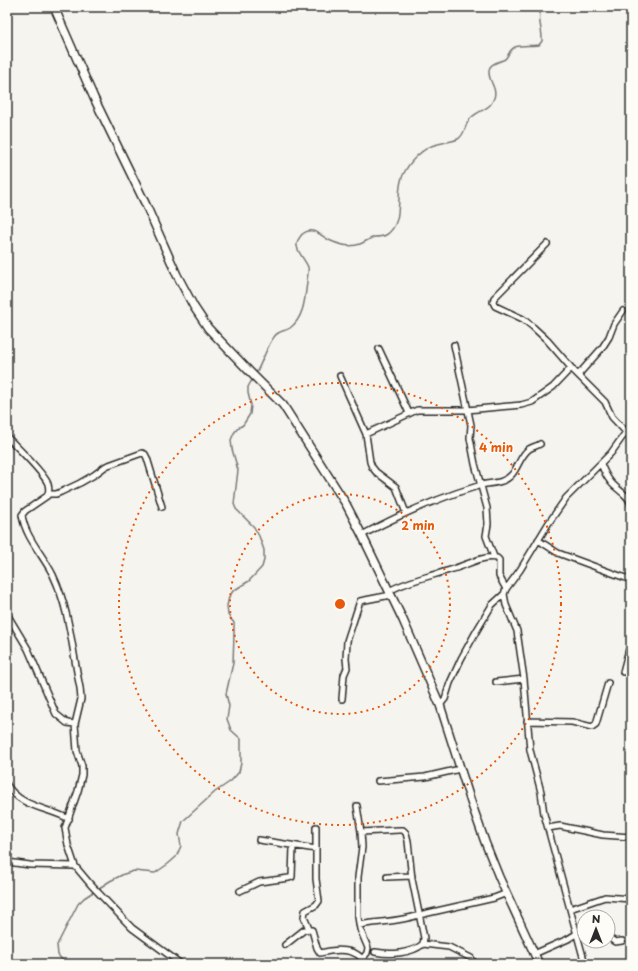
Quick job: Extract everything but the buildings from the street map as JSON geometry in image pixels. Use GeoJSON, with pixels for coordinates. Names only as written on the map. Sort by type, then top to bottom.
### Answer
{"type":"FeatureCollection","features":[{"type":"Feature","properties":{"kind":"main road"},"geometry":{"type":"LineString","coordinates":[[54,7],[94,98],[194,308],[208,328],[283,405],[296,423],[346,504],[362,535],[390,593],[440,705],[485,842],[539,964]]}},
{"type":"Feature","properties":{"kind":"street"},"geometry":{"type":"LineString","coordinates":[[547,244],[494,298],[493,302],[495,306],[523,319],[547,340],[571,368],[605,402],[612,417],[626,432]]}},
{"type":"Feature","properties":{"kind":"street"},"geometry":{"type":"LineString","coordinates":[[578,375],[602,348],[623,310]]}},
{"type":"Feature","properties":{"kind":"street"},"geometry":{"type":"LineString","coordinates":[[454,345],[471,425],[470,438],[480,485],[487,508],[488,524],[486,536],[494,557],[499,560],[499,576],[505,592],[506,605],[517,631],[524,679],[530,750],[541,792],[544,814],[576,932],[568,939],[534,954]]}},
{"type":"Feature","properties":{"kind":"street"},"geometry":{"type":"LineString","coordinates":[[379,349],[410,414]]}},
{"type":"Feature","properties":{"kind":"street"},"geometry":{"type":"LineString","coordinates":[[366,434],[417,410],[467,410],[522,405],[532,402],[553,387],[571,368]]}},
{"type":"Feature","properties":{"kind":"street"},"geometry":{"type":"LineString","coordinates":[[340,376],[366,434],[372,467],[376,472],[396,487],[406,513]]}},
{"type":"Feature","properties":{"kind":"street"},"geometry":{"type":"LineString","coordinates":[[440,705],[445,699],[450,683],[461,659],[492,604],[505,592],[566,498],[611,453],[631,425]]}},
{"type":"Feature","properties":{"kind":"street"},"geometry":{"type":"LineString","coordinates":[[7,437],[45,479],[48,485],[49,494]]}},
{"type":"Feature","properties":{"kind":"street"},"geometry":{"type":"LineString","coordinates":[[362,535],[406,513],[450,495],[480,485],[502,481],[510,477],[516,471],[529,449],[540,444]]}},
{"type":"Feature","properties":{"kind":"street"},"geometry":{"type":"LineString","coordinates":[[162,507],[147,458],[145,454],[142,453],[106,466],[80,483],[56,494],[49,494],[25,511],[22,515],[23,521],[30,536],[53,575],[68,619],[80,688],[80,699],[75,724],[77,751],[82,766],[82,775],[65,828],[68,845],[75,866],[132,928],[181,964]]}},
{"type":"Feature","properties":{"kind":"street"},"geometry":{"type":"LineString","coordinates":[[601,464],[610,481],[627,496],[631,505]]}},
{"type":"Feature","properties":{"kind":"street"},"geometry":{"type":"LineString","coordinates":[[538,540],[558,553],[631,580]]}},
{"type":"Feature","properties":{"kind":"street"},"geometry":{"type":"LineString","coordinates":[[342,699],[346,668],[347,641],[360,601],[390,593],[400,585],[479,560],[494,557]]}},
{"type":"Feature","properties":{"kind":"street"},"geometry":{"type":"LineString","coordinates":[[7,614],[8,621],[28,649],[50,704],[56,714],[67,723],[75,724]]}},
{"type":"Feature","properties":{"kind":"street"},"geometry":{"type":"LineString","coordinates":[[623,672],[631,646]]}},
{"type":"Feature","properties":{"kind":"street"},"geometry":{"type":"LineString","coordinates":[[496,682],[524,679]]}},
{"type":"Feature","properties":{"kind":"street"},"geometry":{"type":"LineString","coordinates":[[527,721],[572,722],[592,727],[596,724],[608,683]]}},
{"type":"Feature","properties":{"kind":"street"},"geometry":{"type":"LineString","coordinates":[[378,781],[426,776],[460,769]]}},
{"type":"Feature","properties":{"kind":"street"},"geometry":{"type":"LineString","coordinates":[[7,785],[15,794],[34,806],[69,819]]}},
{"type":"Feature","properties":{"kind":"street"},"geometry":{"type":"LineString","coordinates":[[357,806],[362,847],[358,877],[359,925],[368,948],[367,954],[363,958]]}},
{"type":"Feature","properties":{"kind":"street"},"geometry":{"type":"LineString","coordinates":[[548,828],[560,826],[603,835],[631,837]]}},
{"type":"Feature","properties":{"kind":"street"},"geometry":{"type":"LineString","coordinates":[[316,827],[316,880],[319,902],[305,910],[304,917],[309,928],[312,930],[320,953],[343,950],[354,952],[363,958],[365,964]]}},
{"type":"Feature","properties":{"kind":"street"},"geometry":{"type":"LineString","coordinates":[[361,832],[403,830],[406,833],[412,876],[424,938],[423,944]]}},
{"type":"Feature","properties":{"kind":"street"},"geometry":{"type":"LineString","coordinates":[[259,840],[316,849]]}},
{"type":"Feature","properties":{"kind":"street"},"geometry":{"type":"LineString","coordinates":[[240,891],[259,882],[292,877],[293,846]]}},
{"type":"Feature","properties":{"kind":"street"},"geometry":{"type":"LineString","coordinates":[[7,862],[30,865],[75,866]]}},
{"type":"Feature","properties":{"kind":"street"},"geometry":{"type":"LineString","coordinates":[[387,877],[412,876]]}},
{"type":"Feature","properties":{"kind":"street"},"geometry":{"type":"LineString","coordinates":[[359,925],[376,922],[398,921],[494,898],[507,893]]}},
{"type":"Feature","properties":{"kind":"street"},"geometry":{"type":"LineString","coordinates":[[570,909],[604,897],[631,899]]}},
{"type":"Feature","properties":{"kind":"street"},"geometry":{"type":"LineString","coordinates":[[285,945],[304,930],[309,928]]}},
{"type":"Feature","properties":{"kind":"street"},"geometry":{"type":"LineString","coordinates":[[616,942],[622,942]]}},
{"type":"Feature","properties":{"kind":"street"},"geometry":{"type":"LineString","coordinates":[[376,952],[387,954],[400,953],[413,950],[423,944],[449,947],[471,958],[473,964]]}},
{"type":"Feature","properties":{"kind":"street"},"geometry":{"type":"LineString","coordinates":[[581,949],[585,964]]}},
{"type":"Feature","properties":{"kind":"waterway"},"geometry":{"type":"LineString","coordinates":[[255,375],[272,340],[278,333],[295,324],[303,307],[308,267],[299,252],[297,244],[301,236],[307,231],[313,231],[334,242],[345,246],[353,246],[374,237],[386,235],[396,223],[399,207],[399,190],[403,175],[409,165],[427,148],[453,141],[461,137],[470,119],[490,105],[495,95],[495,91],[490,80],[489,68],[493,64],[505,59],[515,47],[539,45],[542,41],[540,20],[540,11],[542,7]]}},
{"type":"Feature","properties":{"kind":"waterway"},"geometry":{"type":"LineString","coordinates":[[66,964],[58,955],[57,945],[78,904],[84,898],[110,881],[124,874],[134,871],[155,873],[168,864],[176,857],[181,846],[179,834],[183,821],[215,792],[231,781],[239,772],[241,763],[241,739],[231,730],[227,719],[229,706],[226,694],[233,663],[234,634],[234,623],[228,615],[227,606],[229,597],[233,591],[249,581],[262,567],[264,550],[254,527],[236,509],[234,504],[238,470],[231,440],[234,433],[243,425],[250,414],[251,405],[248,387],[253,378]]}}]}
